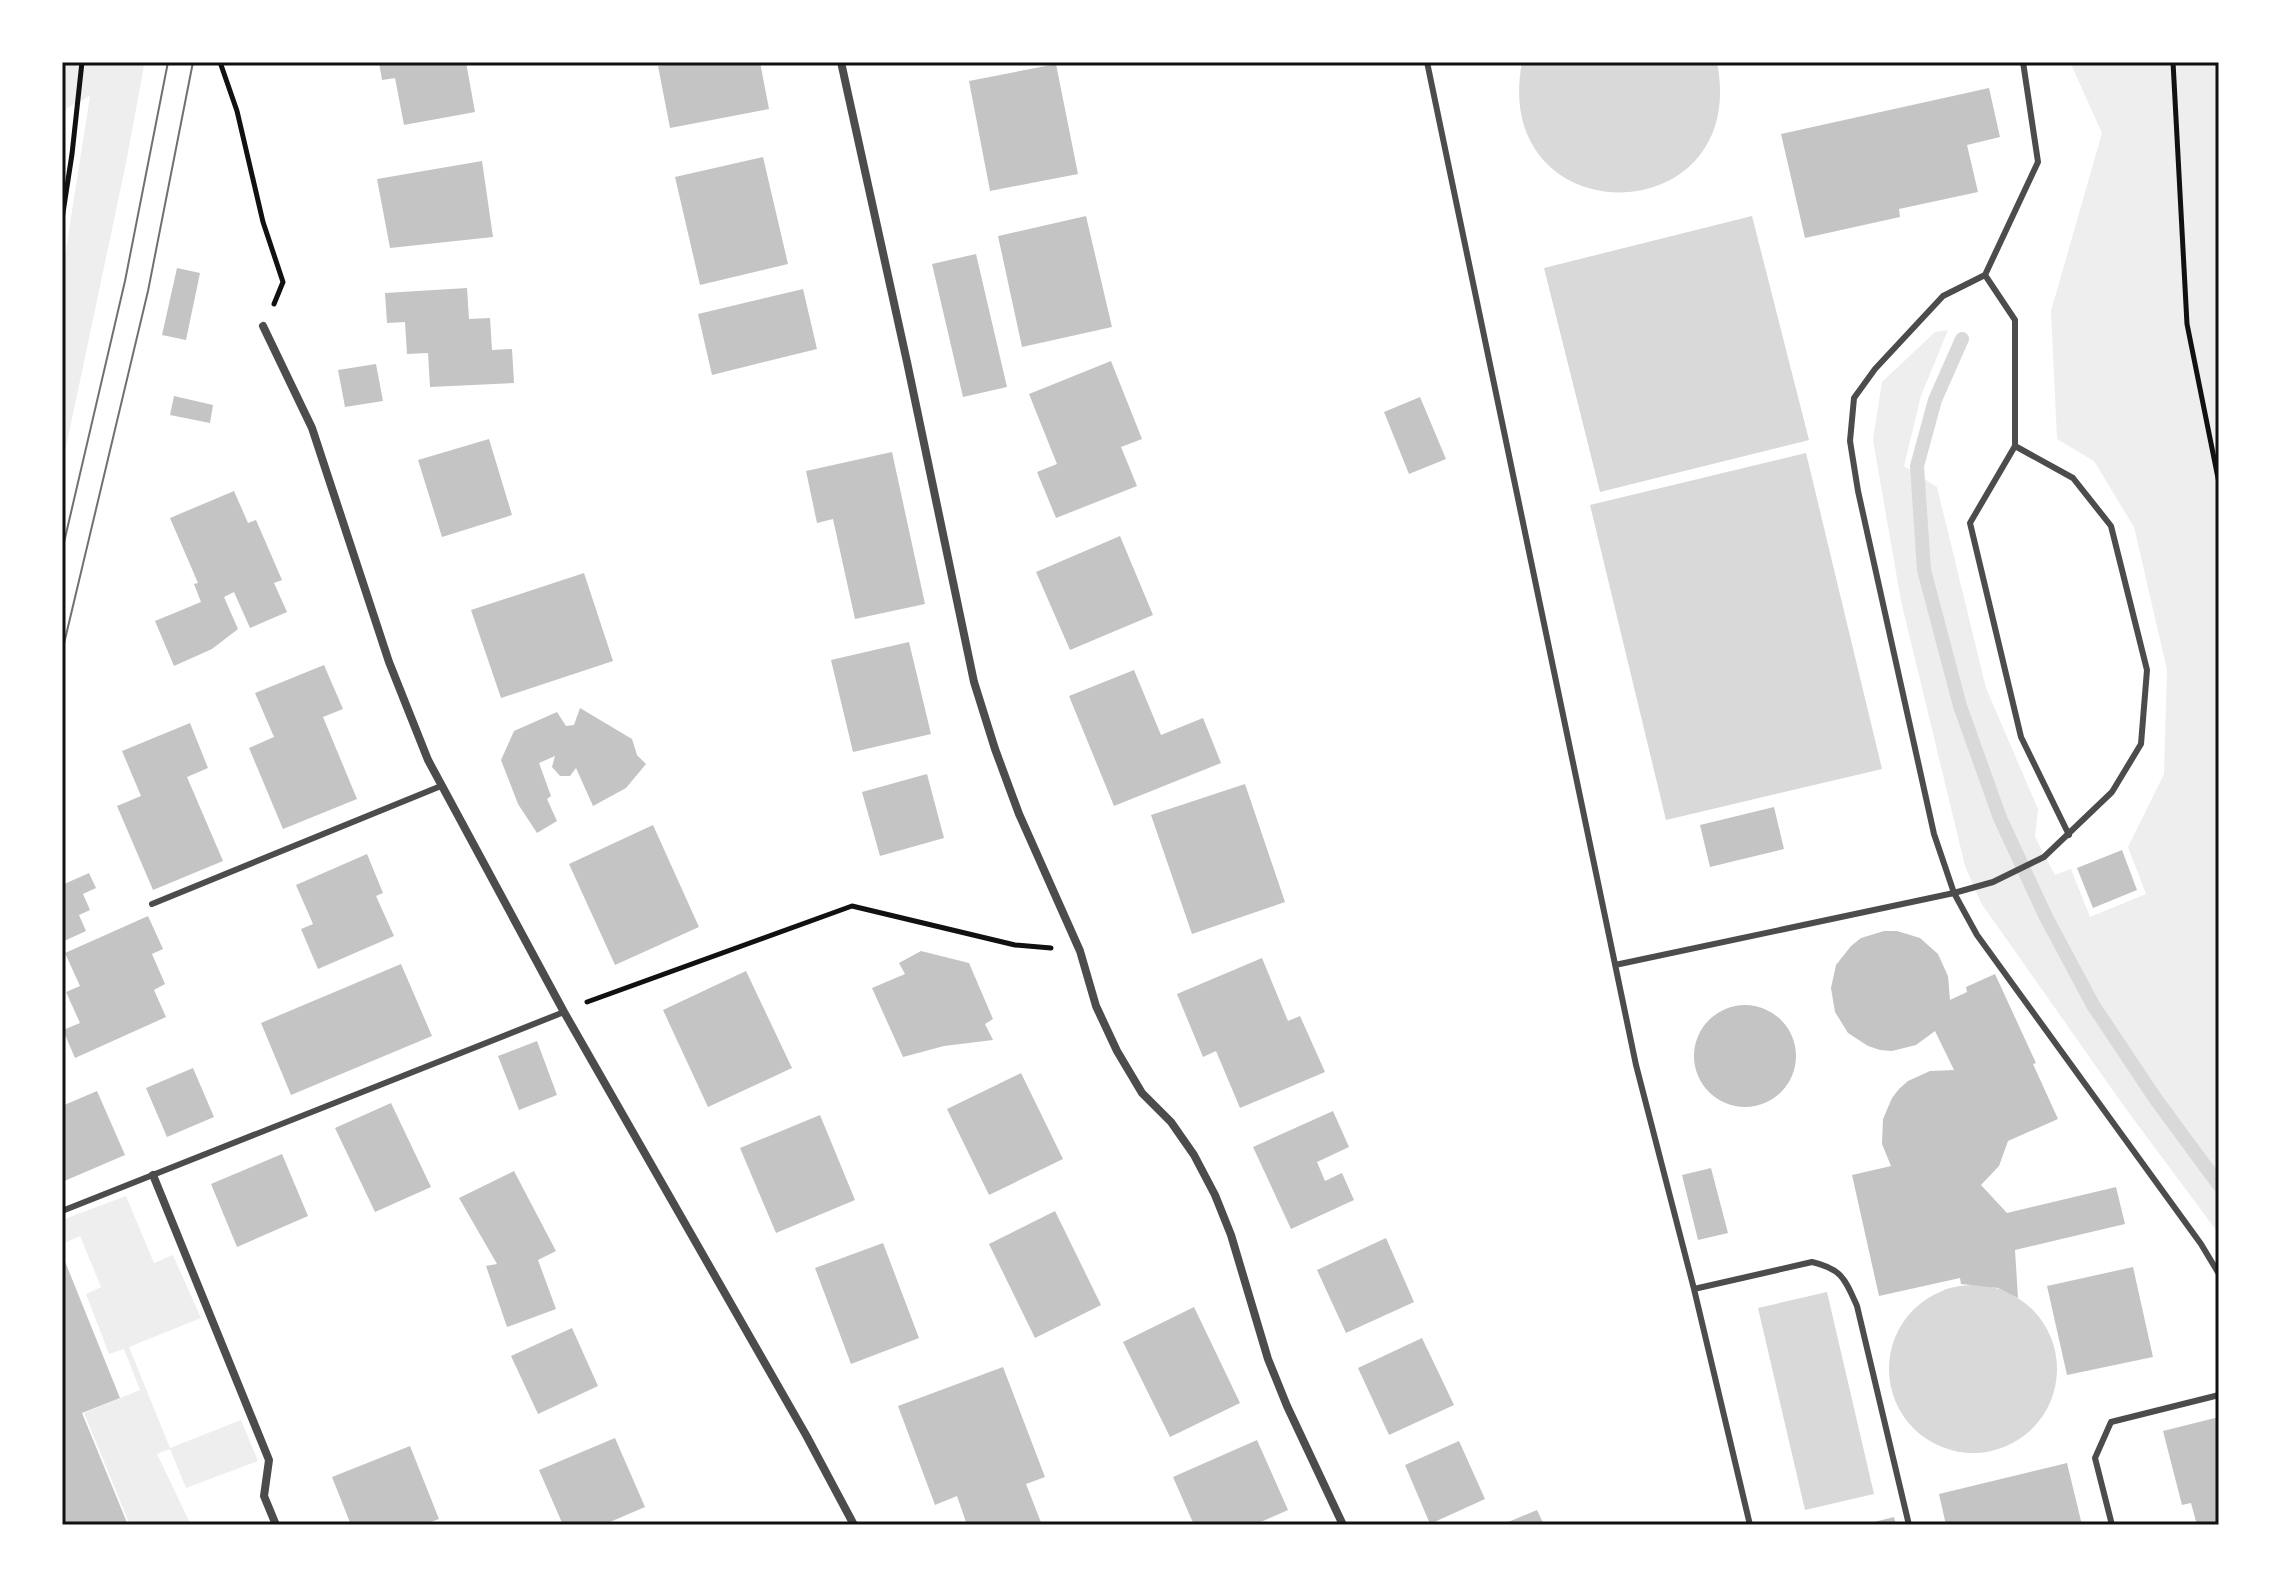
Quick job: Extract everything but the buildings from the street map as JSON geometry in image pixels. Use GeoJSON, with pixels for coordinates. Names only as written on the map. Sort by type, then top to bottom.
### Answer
{"type":"FeatureCollection","features":[{"type":"Feature","properties":{"kind":"street"},"geometry":{"type":"LineString","coordinates":[[841,62],[974,682],[1019,814],[1080,951],[1096,1006],[1117,1051],[1142,1093],[1171,1122],[1194,1155],[1215,1195],[1231,1235],[1268,1359],[1343,1525]]}},
{"type":"Feature","properties":{"kind":"street"},"geometry":{"type":"LineString","coordinates":[[263,326],[312,428],[389,662],[428,760],[564,1012],[806,1435],[854,1525]]}},
{"type":"Feature","properties":{"kind":"street"},"geometry":{"type":"LineString","coordinates":[[153,1175],[269,1460],[264,1496],[276,1525]]}},
{"type":"Feature","properties":{"kind":"lane"},"geometry":{"type":"LineString","coordinates":[[1427,62],[1636,1065],[1694,1289],[1750,1525]]}},
{"type":"Feature","properties":{"kind":"lane"},"geometry":{"type":"LineString","coordinates":[[2023,62],[2038,162],[1985,275],[1943,296],[1875,369],[1854,398],[1850,441],[1858,491],[1934,834],[1954,893],[1977,935],[2201,1244],[2219,1274]]}},
{"type":"Feature","properties":{"kind":"lane"},"geometry":{"type":"LineString","coordinates":[[1985,275],[2015,320],[2015,446],[1970,523],[2021,737],[2069,835]]}},
{"type":"Feature","properties":{"kind":"lane"},"geometry":{"type":"LineString","coordinates":[[1615,965],[1993,882],[2044,857],[2112,792],[2141,744],[2147,670],[2111,526],[2073,478],[2015,446]]}},
{"type":"Feature","properties":{"kind":"lane"},"geometry":{"type":"LineString","coordinates":[[152,904],[441,786]]}},
{"type":"Feature","properties":{"kind":"lane"},"geometry":{"type":"LineString","coordinates":[[62,1211],[564,1012]]}},
{"type":"Feature","properties":{"kind":"lane"},"geometry":{"type":"LineString","coordinates":[[1694,1289],[1812,1262],[1831,1266],[1847,1282],[1857,1306],[1909,1525]]}},
{"type":"Feature","properties":{"kind":"lane"},"geometry":{"type":"LineString","coordinates":[[2112,1525],[2095,1458],[2111,1422],[2219,1395]]}},
{"type":"Feature","properties":{"kind":"path"},"geometry":{"type":"LineString","coordinates":[[62,219],[82,62]]}},
{"type":"Feature","properties":{"kind":"path"},"geometry":{"type":"LineString","coordinates":[[220,62],[237,111],[263,222],[283,282],[263,326]]}},
{"type":"Feature","properties":{"kind":"path"},"geometry":{"type":"LineString","coordinates":[[2173,62],[2187,324],[2219,483]]}},
{"type":"Feature","properties":{"kind":"path"},"geometry":{"type":"LineString","coordinates":[[564,1012],[624,987],[852,906],[1015,945],[1080,951]]}},
{"type":"Feature","properties":{"kind":"shaded area"},"geometry":{"type":"Polygon","coordinates":[[[62,62],[150,62],[144,66],[62,466],[62,275],[90,96],[67,108],[62,125],[62,62]]]}},
{"type":"Feature","properties":{"kind":"shaded area"},"geometry":{"type":"Polygon","coordinates":[[[1522,62],[1717,62],[1717,119],[1696,160],[1662,184],[1620,192],[1578,185],[1543,160],[1522,119],[1522,62]]]}},
{"type":"Feature","properties":{"kind":"shaded area"},"geometry":{"type":"Polygon","coordinates":[[[2070,62],[2219,62],[2219,1234],[2126,1109],[1981,903],[1965,866],[1901,601],[1873,440],[1882,382],[1935,332],[1948,330],[1921,396],[1904,466],[1937,487],[1986,688],[2038,809],[2035,837],[2055,875],[2071,869],[2090,917],[2146,894],[2128,847],[2164,774],[2167,670],[2134,527],[2094,461],[2057,439],[2051,311],[2102,133],[2070,62]]]}},
{"type":"Feature","properties":{"kind":"shaded area"},"geometry":{"type":"Polygon","coordinates":[[[1752,216],[1809,440],[1600,492],[1544,268],[1752,216]]]}},
{"type":"Feature","properties":{"kind":"shaded area"},"geometry":{"type":"Polygon","coordinates":[[[1806,453],[1882,769],[1666,820],[1590,505],[1806,453]]]}},
{"type":"Feature","properties":{"kind":"shaded area"},"geometry":{"type":"Polygon","coordinates":[[[126,1196],[154,1263],[173,1255],[201,1318],[129,1347],[170,1448],[241,1420],[258,1461],[186,1488],[170,1449],[157,1454],[191,1525],[130,1525],[84,1413],[140,1390],[124,1349],[109,1354],[86,1294],[101,1287],[80,1236],[62,1244],[62,1220],[126,1196]]]}},
{"type":"Feature","properties":{"kind":"shaded area"},"geometry":{"type":"Polygon","coordinates":[[[1973,1285],[2005,1291],[2032,1310],[2051,1337],[2057,1369],[2051,1401],[2032,1428],[2005,1447],[1973,1453],[1941,1447],[1914,1428],[1895,1401],[1889,1369],[1895,1337],[1914,1310],[1941,1291],[1973,1285]]]}},
{"type":"Feature","properties":{"kind":"shaded area"},"geometry":{"type":"Polygon","coordinates":[[[1827,1292],[1874,1494],[1805,1510],[1758,1308],[1827,1292]]]}},
{"type":"Feature","properties":{"kind":"waterway"},"geometry":{"type":"LineString","coordinates":[[1962,339],[1935,400],[1917,466],[1924,570],[1960,706],[2000,818],[2046,917],[2093,1005],[2155,1098],[2219,1185]]}},
{"type":"Feature","properties":{"kind":"tram line"},"geometry":{"type":"LineString","coordinates":[[62,551],[125,281],[168,62]]}},
{"type":"Feature","properties":{"kind":"tram line"},"geometry":{"type":"LineString","coordinates":[[62,652],[148,291],[193,62]]}}]}
